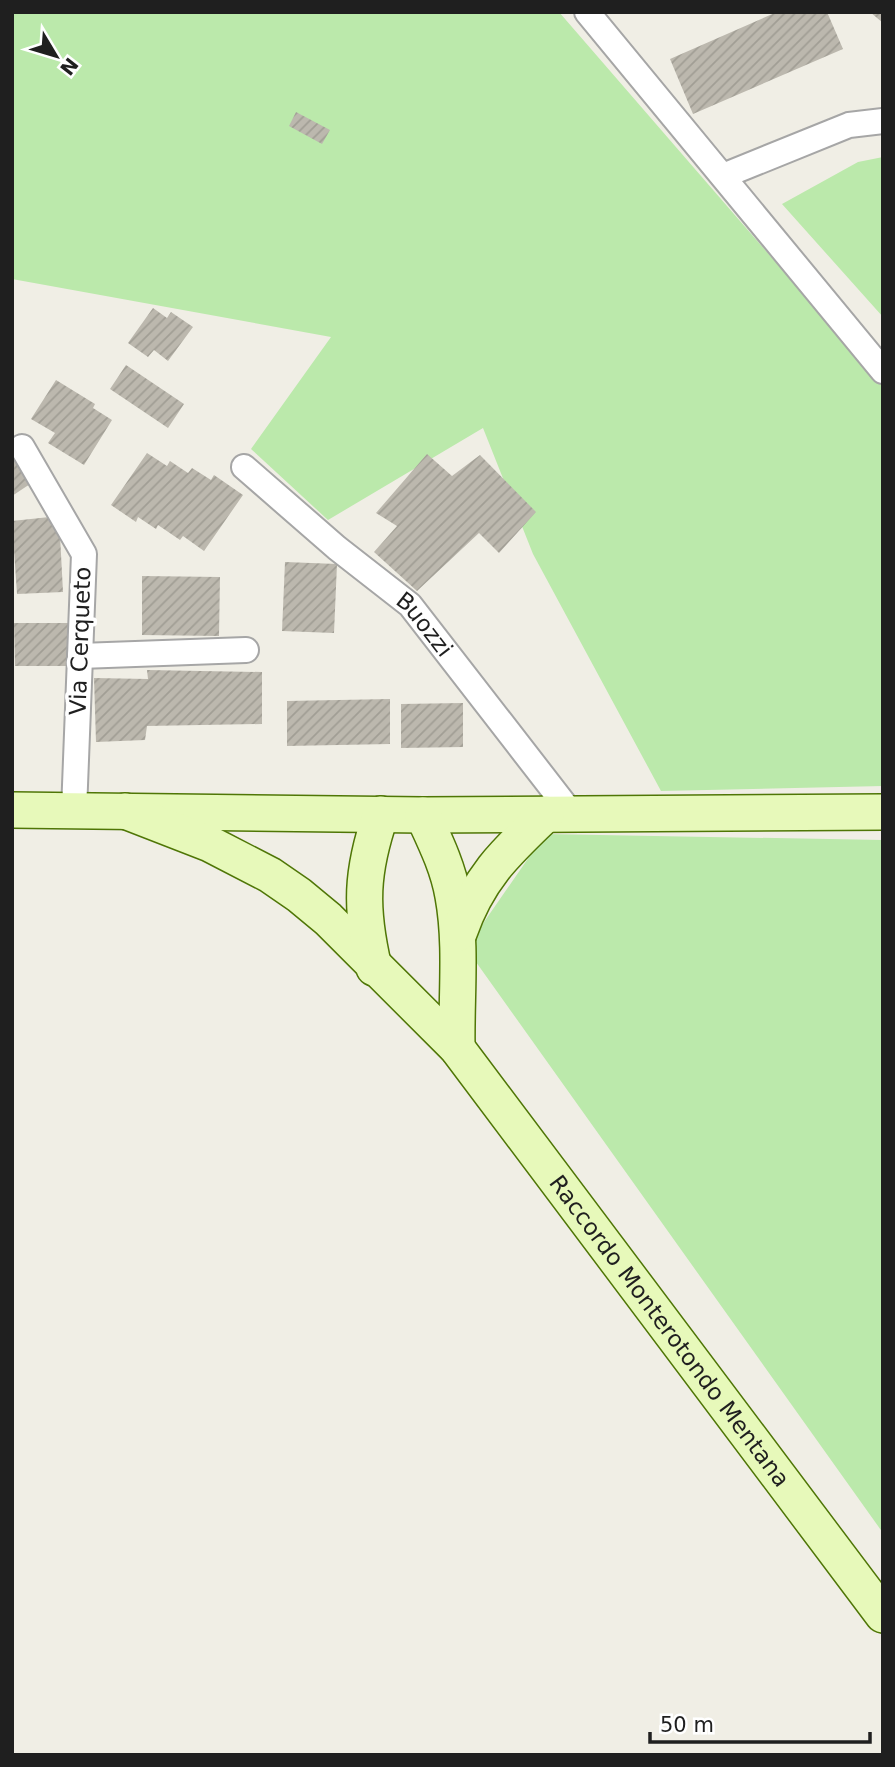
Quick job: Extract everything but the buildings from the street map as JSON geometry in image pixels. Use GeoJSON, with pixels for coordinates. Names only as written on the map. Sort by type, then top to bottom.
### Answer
{"type":"FeatureCollection","features":[{"type":"Feature","properties":{"kind":"main road"},"geometry":{"type":"LineString","coordinates":[[12,810],[423,815],[883,812]]}},
{"type":"Feature","properties":{"kind":"main road","name":"Raccordo Monterotondo Mentana"},"geometry":{"type":"LineString","coordinates":[[125,811],[211,844],[270,875],[328,919],[374,968],[457,1048],[883,1615]]}},
{"type":"Feature","properties":{"kind":"main road"},"geometry":{"type":"LineString","coordinates":[[374,968],[367,939],[362,890],[364,869],[381,814]]}},
{"type":"Feature","properties":{"kind":"main road"},"geometry":{"type":"LineString","coordinates":[[458,937],[473,898],[491,868],[559,814]]}},
{"type":"Feature","properties":{"kind":"main road"},"geometry":{"type":"LineString","coordinates":[[423,815],[444,861],[453,895],[458,937],[457,1048]]}},
{"type":"Feature","properties":{"kind":"street"},"geometry":{"type":"LineString","coordinates":[[587,12],[883,371]]}},
{"type":"Feature","properties":{"kind":"street"},"geometry":{"type":"LineString","coordinates":[[723,176],[849,125],[883,121]]}},
{"type":"Feature","properties":{"kind":"street","name":"Via Cerqueto"},"geometry":{"type":"LineString","coordinates":[[22,447],[84,554],[74,811]]}},
{"type":"Feature","properties":{"kind":"street","name":"Buozzi"},"geometry":{"type":"LineString","coordinates":[[244,467],[337,548],[410,605],[559,814]]}},
{"type":"Feature","properties":{"kind":"street"},"geometry":{"type":"LineString","coordinates":[[80,656],[246,650]]}},
{"type":"Feature","properties":{"kind":"green space"},"geometry":{"type":"Polygon","coordinates":[[[12,12],[559,12],[883,386],[883,786],[661,791],[533,554],[483,428],[328,520],[251,449],[331,337],[12,279],[12,12]]]}},
{"type":"Feature","properties":{"kind":"green space"},"geometry":{"type":"Polygon","coordinates":[[[883,157],[883,317],[782,204],[858,162],[883,157]]]}},
{"type":"Feature","properties":{"kind":"green space"},"geometry":{"type":"Polygon","coordinates":[[[545,834],[883,840],[883,1533],[466,948],[545,834]]]}}]}
